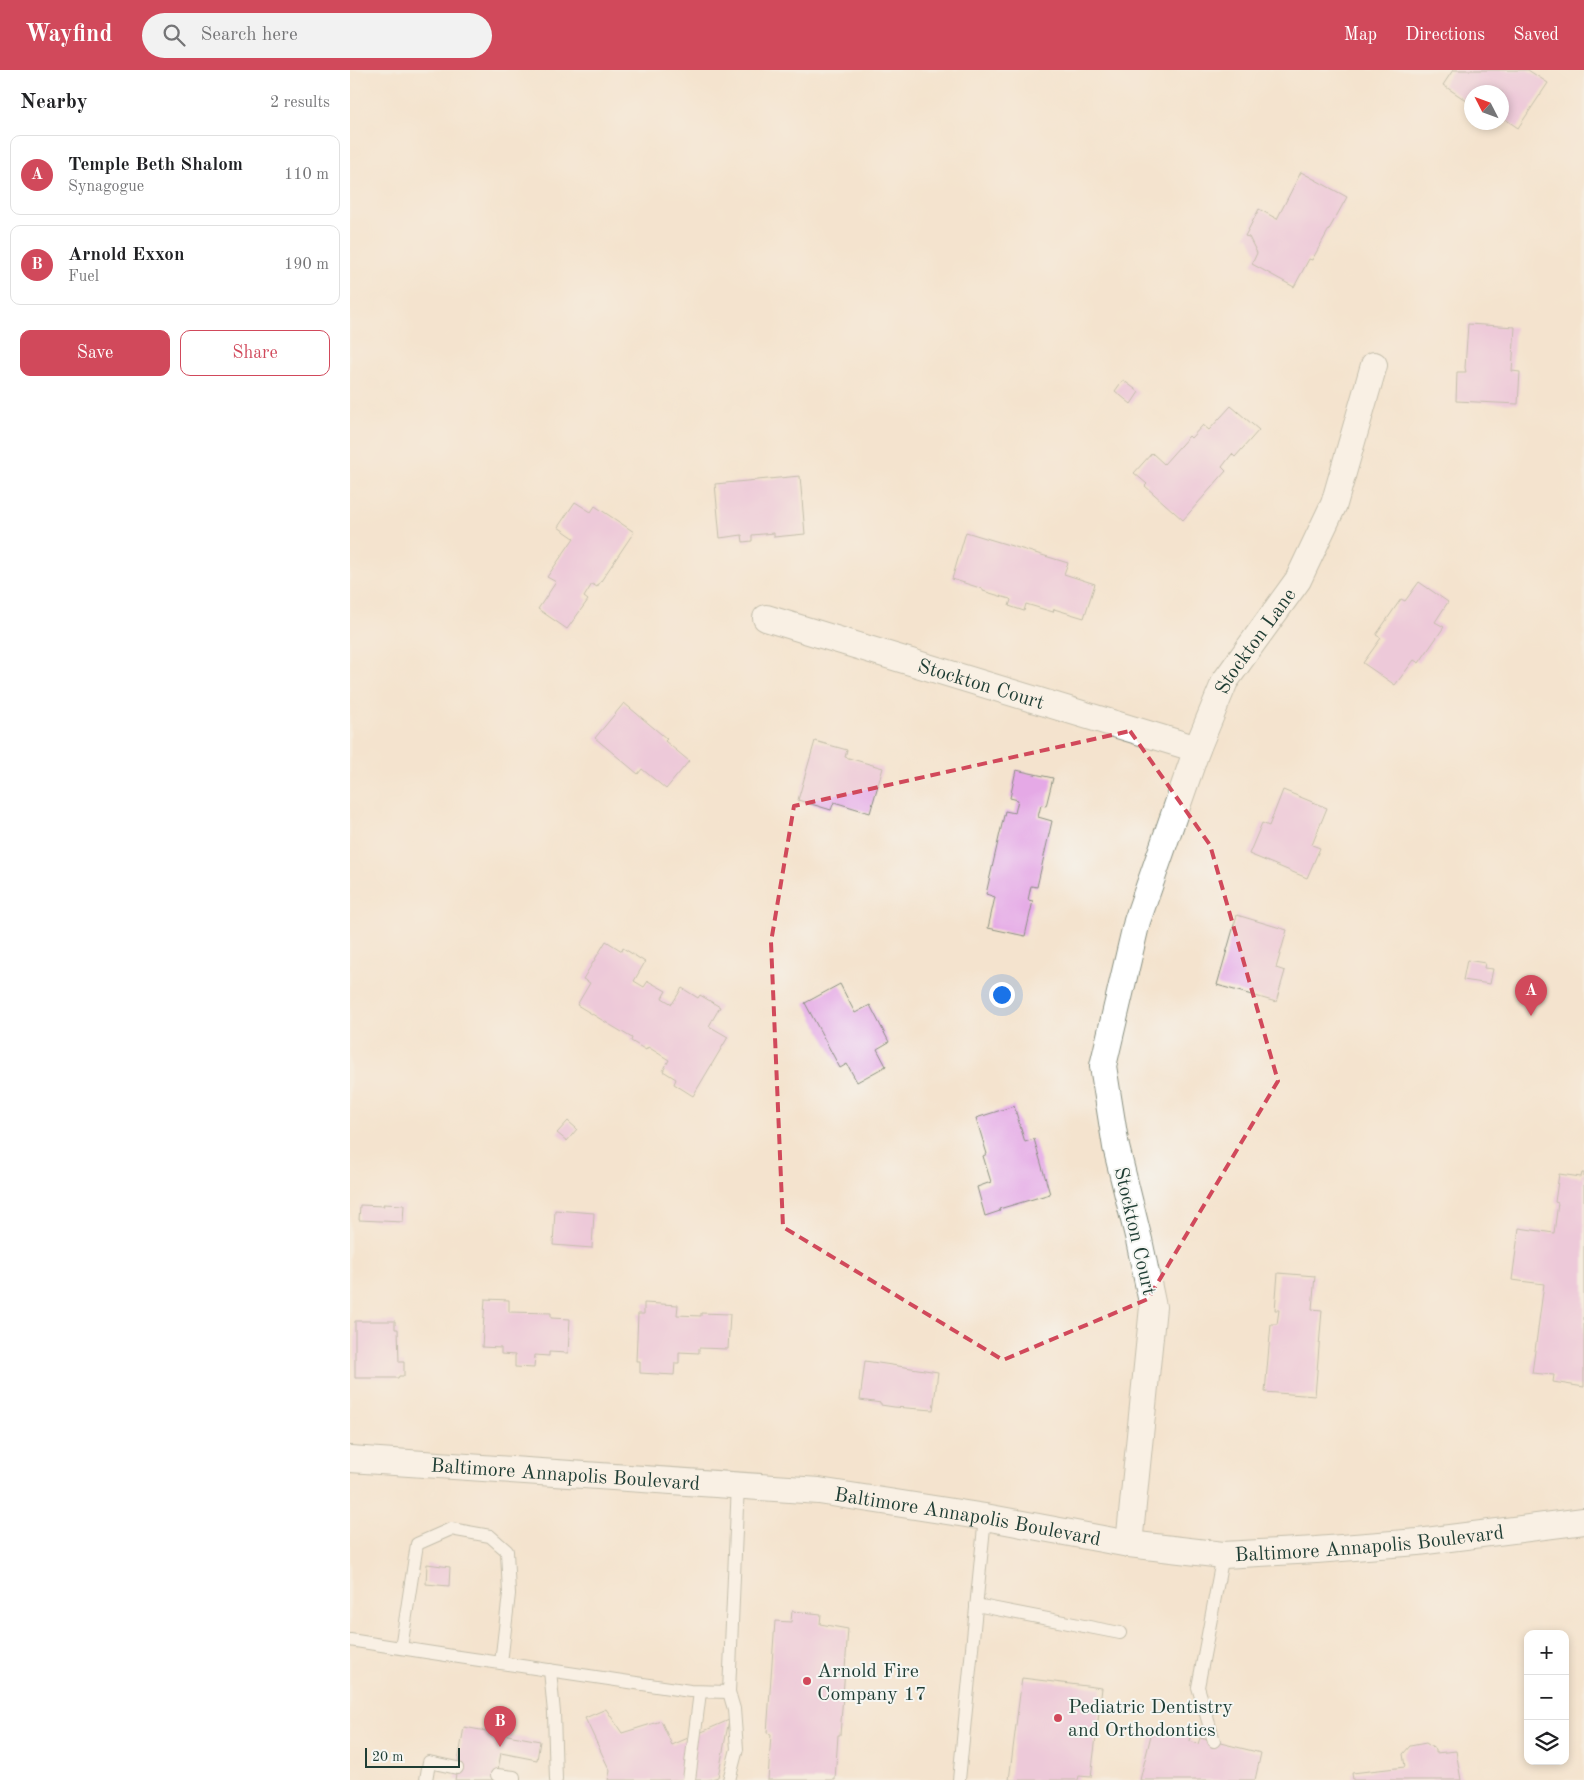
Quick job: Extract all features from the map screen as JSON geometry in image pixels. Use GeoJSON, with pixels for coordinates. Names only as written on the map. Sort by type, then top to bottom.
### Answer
{"type":"FeatureCollection","features":[{"type":"Feature","properties":{"kind":"street","name":"Stockton Lane"},"geometry":{"type":"LineString","coordinates":[[1138,921],[1197,749],[1224,682],[1298,580],[1334,504],[1374,365]]}},
{"type":"Feature","properties":{"kind":"street","name":"Stockton Court"},"geometry":{"type":"LineString","coordinates":[[766,618],[1197,749]]}},
{"type":"Feature","properties":{"kind":"street","name":"Stockton Court"},"geometry":{"type":"LineString","coordinates":[[1129,1544],[1153,1307],[1139,1240],[1116,1148],[1103,1066],[1138,921]]}},
{"type":"Feature","properties":{"kind":"street","name":"Baltimore Annapolis Boulevard"},"geometry":{"type":"LineString","coordinates":[[350,1459],[819,1491],[984,1517],[1129,1544],[1222,1555],[1418,1542],[1584,1521]]}},
{"type":"Feature","properties":{"kind":"lane"},"geometry":{"type":"LineString","coordinates":[[729,1780],[737,1749],[734,1709],[729,1692],[738,1484]]}},
{"type":"Feature","properties":{"kind":"lane"},"geometry":{"type":"LineString","coordinates":[[958,1780],[984,1517]]}},
{"type":"Feature","properties":{"kind":"lane"},"geometry":{"type":"LineString","coordinates":[[401,1648],[417,1544],[451,1529],[490,1536],[508,1551],[510,1594],[501,1663]]}},
{"type":"Feature","properties":{"kind":"lane"},"geometry":{"type":"LineString","coordinates":[[1214,1741],[1198,1687],[1222,1555]]}},
{"type":"Feature","properties":{"kind":"lane"},"geometry":{"type":"LineString","coordinates":[[976,1605],[1120,1633]]}},
{"type":"Feature","properties":{"kind":"lane"},"geometry":{"type":"LineString","coordinates":[[350,1640],[700,1692],[729,1692]]}},
{"type":"Feature","properties":{"kind":"lane"},"geometry":{"type":"LineString","coordinates":[[550,1670],[554,1713],[556,1780]]}},
{"type":"Feature","properties":{"kind":"lane"},"geometry":{"type":"LineString","coordinates":[[689,1780],[700,1692]]}},
{"type":"Feature","properties":{"kind":"lane"},"geometry":{"type":"LineString","coordinates":[[426,1780],[429,1762],[457,1768]]}},
{"type":"Feature","properties":{"kind":"lane"},"geometry":{"type":"LineString","coordinates":[[497,1775],[514,1778],[514,1780]]}},
{"type":"Feature","properties":{"kind":"highlighted area"},"geometry":{"type":"Polygon","coordinates":[[[1130,731],[1210,845],[1278,1081],[1148,1299],[1003,1360],[783,1227],[771,942],[794,806],[1130,731]]]}},
{"type":"Feature","properties":{"kind":"building"},"geometry":{"type":"Polygon","coordinates":[[[1453,70],[1528,70],[1548,83],[1518,128],[1509,122],[1509,85],[1464,85],[1464,99],[1443,85],[1453,70]]]}},
{"type":"Feature","properties":{"kind":"building"},"geometry":{"type":"Polygon","coordinates":[[[1301,172],[1347,197],[1312,260],[1309,259],[1294,287],[1252,264],[1257,253],[1249,237],[1245,236],[1259,209],[1277,219],[1301,172]]]}},
{"type":"Feature","properties":{"kind":"building"},"geometry":{"type":"Polygon","coordinates":[[[1468,324],[1515,327],[1512,371],[1520,372],[1518,404],[1456,401],[1457,372],[1466,372],[1468,324]]]}},
{"type":"Feature","properties":{"kind":"building"},"geometry":{"type":"Polygon","coordinates":[[[1123,380],[1139,392],[1131,404],[1115,391],[1123,380]]]}},
{"type":"Feature","properties":{"kind":"building"},"geometry":{"type":"Polygon","coordinates":[[[1231,406],[1259,430],[1235,457],[1232,454],[1222,467],[1226,471],[1183,520],[1145,486],[1147,484],[1134,473],[1152,453],[1164,464],[1189,436],[1191,438],[1203,425],[1209,430],[1231,406]]]}},
{"type":"Feature","properties":{"kind":"building"},"geometry":{"type":"Polygon","coordinates":[[[800,476],[805,534],[774,537],[774,533],[752,535],[752,541],[743,542],[742,535],[720,538],[715,484],[800,476]]]}},
{"type":"Feature","properties":{"kind":"building"},"geometry":{"type":"Polygon","coordinates":[[[575,502],[591,512],[595,506],[634,532],[597,587],[592,584],[584,597],[588,600],[567,629],[538,609],[556,582],[547,577],[574,538],[558,527],[575,502]]]}},
{"type":"Feature","properties":{"kind":"building"},"geometry":{"type":"Polygon","coordinates":[[[966,532],[1068,563],[1064,574],[1095,584],[1084,618],[1054,609],[1053,612],[1026,604],[1024,611],[1009,606],[1010,599],[952,579],[966,532]]]}},
{"type":"Feature","properties":{"kind":"building"},"geometry":{"type":"Polygon","coordinates":[[[1419,582],[1448,602],[1435,622],[1444,627],[1419,663],[1414,660],[1395,685],[1363,663],[1381,638],[1376,635],[1401,599],[1405,601],[1419,582]]]}},
{"type":"Feature","properties":{"kind":"building"},"geometry":{"type":"Polygon","coordinates":[[[624,703],[667,739],[665,741],[689,761],[666,789],[642,769],[638,774],[595,738],[624,703]]]}},
{"type":"Feature","properties":{"kind":"building"},"geometry":{"type":"Polygon","coordinates":[[[815,741],[847,750],[845,757],[883,768],[870,813],[834,802],[831,810],[798,800],[815,741]]]}},
{"type":"Feature","properties":{"kind":"building"},"geometry":{"type":"Polygon","coordinates":[[[1016,770],[1053,778],[1046,806],[1041,805],[1038,817],[1052,821],[1037,887],[1031,886],[1028,900],[1033,901],[1025,936],[988,928],[995,897],[986,894],[1005,811],[1015,813],[1018,800],[1010,798],[1016,770]]]}},
{"type":"Feature","properties":{"kind":"building"},"geometry":{"type":"Polygon","coordinates":[[[1283,790],[1327,808],[1312,845],[1320,848],[1307,878],[1249,854],[1262,823],[1269,826],[1283,790]]]}},
{"type":"Feature","properties":{"kind":"building"},"geometry":{"type":"Polygon","coordinates":[[[1237,915],[1287,930],[1276,968],[1285,971],[1276,1002],[1217,985],[1237,915]]]}},
{"type":"Feature","properties":{"kind":"building"},"geometry":{"type":"Polygon","coordinates":[[[606,941],[622,951],[623,948],[645,962],[634,981],[644,987],[648,981],[666,991],[662,998],[672,1004],[682,988],[698,998],[700,995],[720,1007],[709,1026],[728,1037],[693,1096],[674,1084],[676,1079],[663,1071],[669,1060],[648,1047],[646,1050],[631,1041],[632,1038],[577,1005],[590,983],[583,979],[606,941]]]}},
{"type":"Feature","properties":{"kind":"building"},"geometry":{"type":"Polygon","coordinates":[[[1467,960],[1485,963],[1484,968],[1493,969],[1490,984],[1463,980],[1467,960]]]}},
{"type":"Feature","properties":{"kind":"building"},"geometry":{"type":"Polygon","coordinates":[[[840,984],[855,1013],[870,1005],[889,1042],[877,1049],[886,1066],[857,1082],[847,1064],[840,1068],[805,1003],[840,984]]]}},
{"type":"Feature","properties":{"kind":"building"},"geometry":{"type":"Polygon","coordinates":[[[1014,1106],[1025,1142],[1034,1139],[1050,1194],[999,1209],[1000,1211],[985,1216],[977,1187],[991,1182],[983,1156],[987,1154],[976,1118],[1014,1106]]]}},
{"type":"Feature","properties":{"kind":"building"},"geometry":{"type":"Polygon","coordinates":[[[568,1121],[577,1129],[567,1141],[557,1133],[568,1121]]]}},
{"type":"Feature","properties":{"kind":"building"},"geometry":{"type":"Polygon","coordinates":[[[1582,1173],[1584,1173],[1584,1387],[1553,1382],[1554,1375],[1532,1373],[1544,1284],[1512,1280],[1519,1228],[1554,1233],[1558,1203],[1555,1202],[1559,1174],[1581,1177],[1582,1173]]]}},
{"type":"Feature","properties":{"kind":"building"},"geometry":{"type":"Polygon","coordinates":[[[383,1204],[404,1205],[403,1222],[359,1220],[360,1205],[384,1206],[383,1204]]]}},
{"type":"Feature","properties":{"kind":"building"},"geometry":{"type":"Polygon","coordinates":[[[555,1210],[594,1213],[592,1248],[553,1245],[555,1210]]]}},
{"type":"Feature","properties":{"kind":"building"},"geometry":{"type":"Polygon","coordinates":[[[1278,1273],[1315,1276],[1312,1309],[1322,1310],[1315,1396],[1265,1392],[1271,1324],[1277,1324],[1279,1310],[1275,1310],[1278,1273]]]}},
{"type":"Feature","properties":{"kind":"building"},"geometry":{"type":"Polygon","coordinates":[[[485,1299],[509,1300],[509,1312],[551,1313],[551,1318],[570,1319],[568,1353],[549,1352],[549,1356],[535,1355],[534,1368],[515,1367],[515,1355],[501,1354],[501,1348],[482,1347],[485,1299]]]}},
{"type":"Feature","properties":{"kind":"building"},"geometry":{"type":"Polygon","coordinates":[[[644,1303],[678,1305],[677,1315],[701,1316],[701,1313],[730,1314],[728,1349],[699,1348],[699,1353],[679,1352],[679,1363],[675,1363],[674,1375],[640,1373],[640,1361],[636,1361],[638,1314],[644,1314],[644,1303]]]}},
{"type":"Feature","properties":{"kind":"building"},"geometry":{"type":"Polygon","coordinates":[[[355,1321],[395,1321],[395,1329],[398,1329],[399,1362],[404,1362],[404,1376],[399,1376],[398,1378],[355,1378],[355,1321]]]}},
{"type":"Feature","properties":{"kind":"building"},"geometry":{"type":"Polygon","coordinates":[[[865,1361],[938,1372],[933,1410],[894,1407],[860,1400],[865,1361]]]}},
{"type":"Feature","properties":{"kind":"building"},"geometry":{"type":"Polygon","coordinates":[[[427,1564],[450,1567],[449,1586],[426,1584],[427,1564]]]}},
{"type":"Feature","properties":{"kind":"building","name":"Arnold Fire Company 17"},"geometry":{"type":"Polygon","coordinates":[[[792,1611],[821,1614],[820,1624],[848,1629],[835,1780],[768,1780],[771,1734],[767,1733],[775,1621],[791,1622],[792,1611]]]}},
{"type":"Feature","properties":{"kind":"building","name":"Pediatric Dentistry and Orthodontics"},"geometry":{"type":"Polygon","coordinates":[[[1022,1678],[1102,1688],[1091,1777],[1079,1776],[1078,1780],[1009,1780],[1022,1678]]]}},
{"type":"Feature","properties":{"kind":"building"},"geometry":{"type":"Polygon","coordinates":[[[606,1709],[622,1733],[661,1721],[672,1745],[729,1720],[718,1777],[708,1780],[608,1780],[610,1771],[585,1718],[606,1709]]]}},
{"type":"Feature","properties":{"kind":"building"},"geometry":{"type":"Polygon","coordinates":[[[464,1727],[540,1741],[537,1760],[501,1753],[496,1780],[455,1780],[464,1727]]]}},
{"type":"Feature","properties":{"kind":"building"},"geometry":{"type":"Polygon","coordinates":[[[1153,1727],[1191,1736],[1190,1741],[1198,1744],[1200,1738],[1261,1753],[1255,1780],[1140,1780],[1153,1727]]]}},
{"type":"Feature","properties":{"kind":"building"},"geometry":{"type":"Polygon","coordinates":[[[1426,1743],[1436,1750],[1436,1753],[1456,1751],[1461,1780],[1353,1780],[1352,1773],[1405,1767],[1403,1754],[1410,1746],[1426,1743]]]}},
{"type":"Feature","properties":{"kind":"place","name":"Temple Beth Shalom"},"geometry":{"type":"Point","coordinates":[1531,1016]}},
{"type":"Feature","properties":{"kind":"place","name":"Arnold Fire Company 17"},"geometry":{"type":"Point","coordinates":[807,1681]}},
{"type":"Feature","properties":{"kind":"place","name":"Pediatric Dentistry and Orthodontics"},"geometry":{"type":"Point","coordinates":[1058,1718]}},
{"type":"Feature","properties":{"kind":"place","name":"Arnold Exxon"},"geometry":{"type":"Point","coordinates":[500,1747]}}]}
